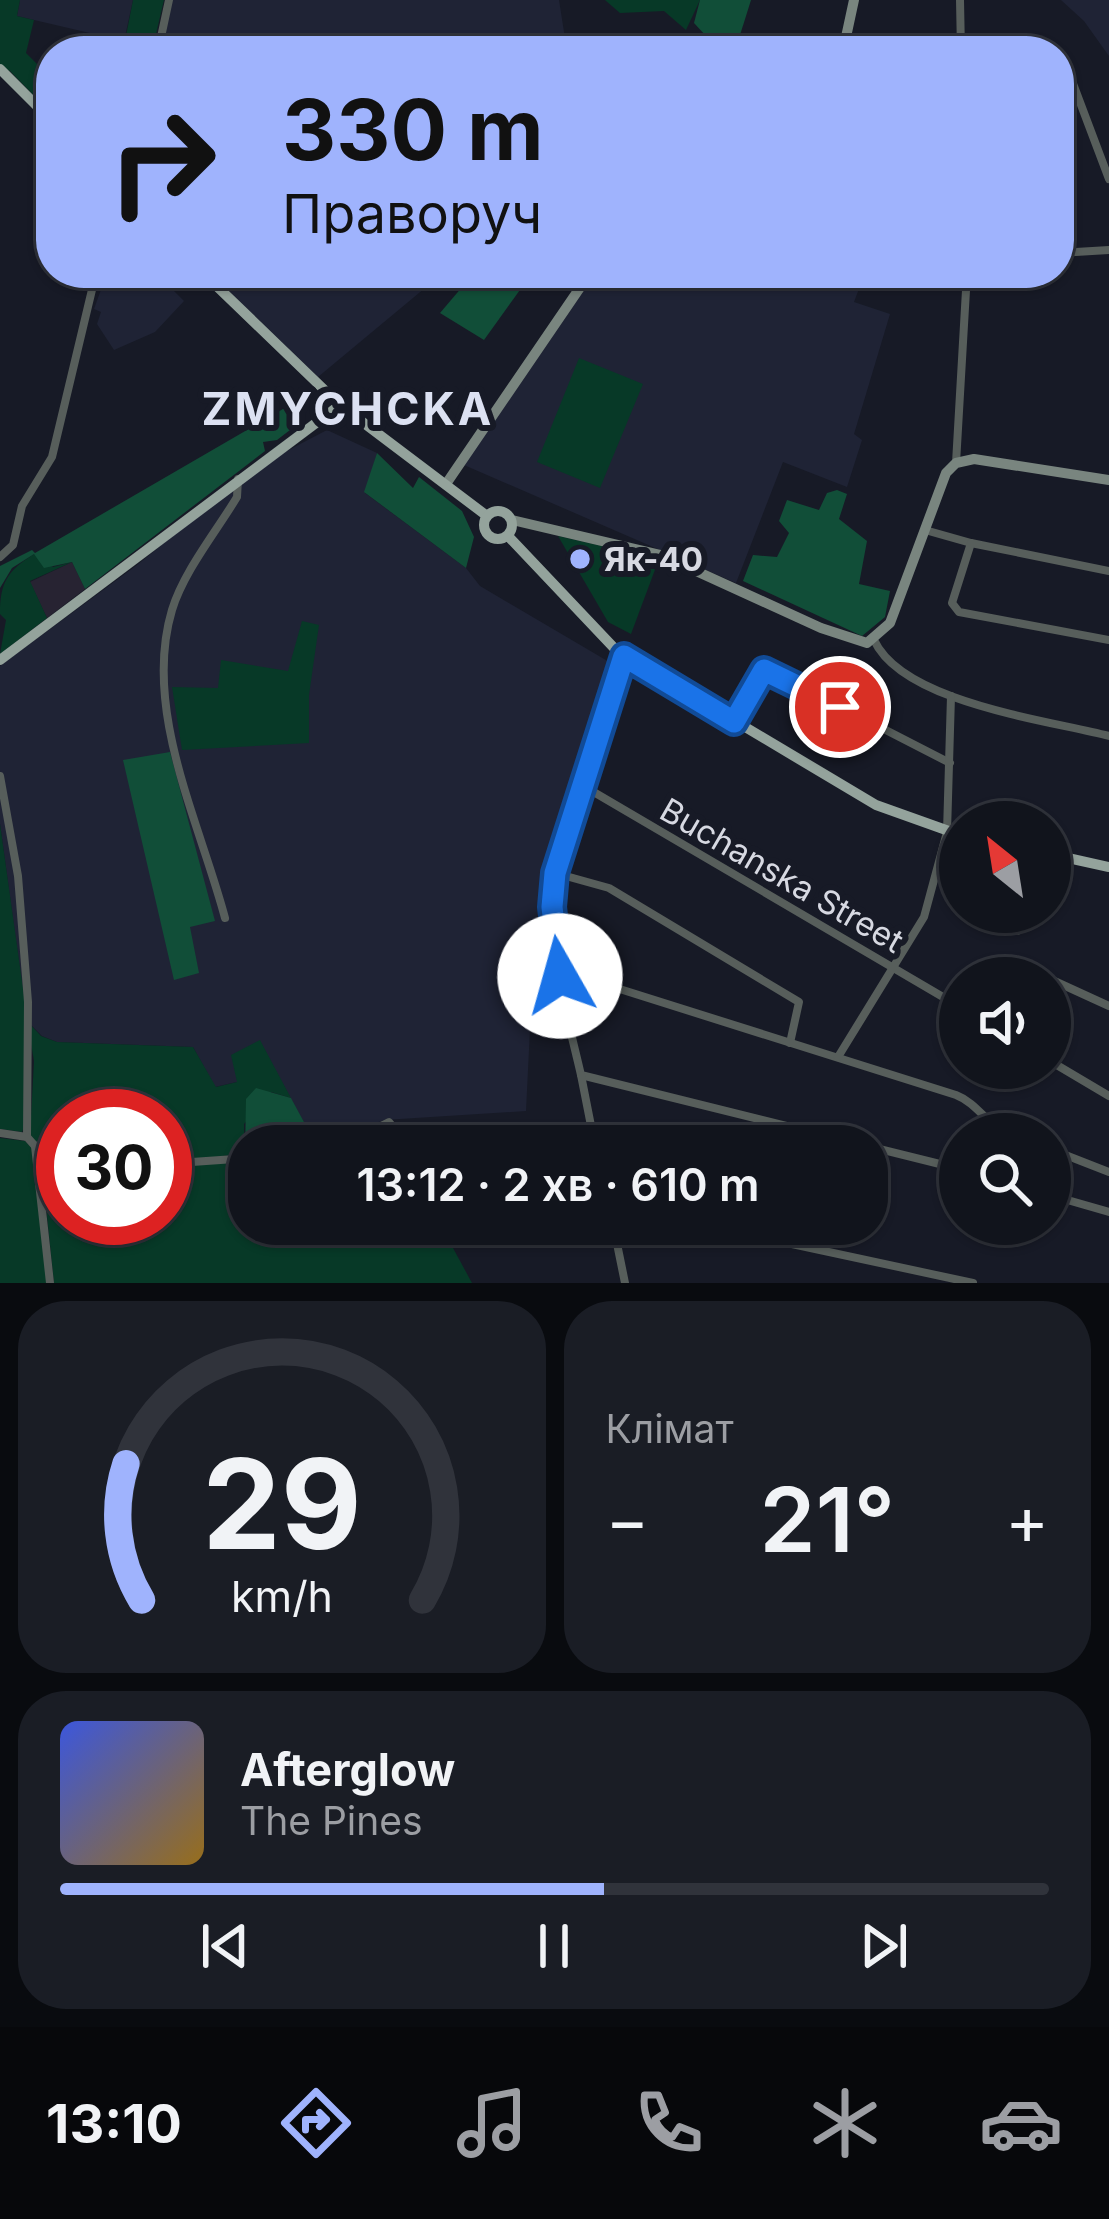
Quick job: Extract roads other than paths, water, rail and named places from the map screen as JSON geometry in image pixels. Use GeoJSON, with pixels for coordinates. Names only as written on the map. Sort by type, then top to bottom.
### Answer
{"type":"FeatureCollection","features":[{"type":"Feature","properties":{"kind":"main road"},"geometry":{"type":"LineString","coordinates":[[846,36],[854,0]]}},
{"type":"Feature","properties":{"kind":"main road"},"geometry":{"type":"LineString","coordinates":[[0,69],[36,105]]}},
{"type":"Feature","properties":{"kind":"main road"},"geometry":{"type":"LineString","coordinates":[[219,288],[340,405],[487,516],[488,536],[508,536],[624,656],[888,812],[939,829]]}},
{"type":"Feature","properties":{"kind":"main road"},"geometry":{"type":"LineString","coordinates":[[446,484],[580,288]]}},
{"type":"Feature","properties":{"kind":"main road"},"geometry":{"type":"LineString","coordinates":[[0,660],[340,405]]}},
{"type":"Feature","properties":{"kind":"main road"},"geometry":{"type":"LineString","coordinates":[[487,516],[501,511],[512,520],[661,555],[848,639],[874,640],[890,623],[951,468],[974,459],[1109,480]]}},
{"type":"Feature","properties":{"kind":"main road"},"geometry":{"type":"LineString","coordinates":[[508,536],[512,520]]}},
{"type":"Feature","properties":{"kind":"main road"},"geometry":{"type":"LineString","coordinates":[[1071,859],[1109,867]]}},
{"type":"Feature","properties":{"kind":"street"},"geometry":{"type":"LineString","coordinates":[[162,36],[170,0]]}},
{"type":"Feature","properties":{"kind":"street"},"geometry":{"type":"LineString","coordinates":[[960,0],[961,36]]}},
{"type":"Feature","properties":{"kind":"street"},"geometry":{"type":"LineString","coordinates":[[1074,86],[1109,179]]}},
{"type":"Feature","properties":{"kind":"street"},"geometry":{"type":"LineString","coordinates":[[1074,252],[1109,250]]}},
{"type":"Feature","properties":{"kind":"street"},"geometry":{"type":"LineString","coordinates":[[0,557],[13,545],[22,506],[52,457],[91,288]]}},
{"type":"Feature","properties":{"kind":"street"},"geometry":{"type":"LineString","coordinates":[[951,468],[966,288]]}},
{"type":"Feature","properties":{"kind":"street"},"geometry":{"type":"LineString","coordinates":[[225,918],[175,751],[167,631],[173,605],[237,497],[237,478]]}},
{"type":"Feature","properties":{"kind":"street"},"geometry":{"type":"LineString","coordinates":[[925,530],[1109,571]]}},
{"type":"Feature","properties":{"kind":"street"},"geometry":{"type":"LineString","coordinates":[[971,543],[954,609],[1109,640]]}},
{"type":"Feature","properties":{"kind":"street"},"geometry":{"type":"LineString","coordinates":[[874,640],[886,659],[950,696],[1109,736]]}},
{"type":"Feature","properties":{"kind":"street"},"geometry":{"type":"LineString","coordinates":[[590,1125],[560,976],[552,907],[555,873],[580,784],[624,656]]}},
{"type":"Feature","properties":{"kind":"street"},"geometry":{"type":"LineString","coordinates":[[734,722],[761,672],[769,670],[950,763]]}},
{"type":"Feature","properties":{"kind":"street"},"geometry":{"type":"LineString","coordinates":[[950,696],[952,801]]}},
{"type":"Feature","properties":{"kind":"street"},"geometry":{"type":"LineString","coordinates":[[0,776],[18,876],[28,1002],[27,1137]]}},
{"type":"Feature","properties":{"kind":"street","name":"Buchanska Street"},"geometry":{"type":"LineString","coordinates":[[580,784],[939,995]]}},
{"type":"Feature","properties":{"kind":"street"},"geometry":{"type":"LineString","coordinates":[[555,873],[609,888],[799,1002],[790,1043]]}},
{"type":"Feature","properties":{"kind":"street"},"geometry":{"type":"LineString","coordinates":[[838,1057],[896,969],[924,917],[939,876]]}},
{"type":"Feature","properties":{"kind":"street"},"geometry":{"type":"LineString","coordinates":[[560,976],[591,980],[838,1057],[967,1099],[984,1113]]}},
{"type":"Feature","properties":{"kind":"street"},"geometry":{"type":"LineString","coordinates":[[1071,989],[1109,1006]]}},
{"type":"Feature","properties":{"kind":"street"},"geometry":{"type":"LineString","coordinates":[[1071,1073],[1109,1096]]}},
{"type":"Feature","properties":{"kind":"street"},"geometry":{"type":"LineString","coordinates":[[580,1076],[939,1164]]}},
{"type":"Feature","properties":{"kind":"street"},"geometry":{"type":"LineString","coordinates":[[0,1133],[27,1137],[35,1146],[50,1283]]}},
{"type":"Feature","properties":{"kind":"street"},"geometry":{"type":"LineString","coordinates":[[1071,1157],[1109,1172]]}},
{"type":"Feature","properties":{"kind":"street"},"geometry":{"type":"LineString","coordinates":[[192,1162],[228,1159]]}},
{"type":"Feature","properties":{"kind":"street"},"geometry":{"type":"LineString","coordinates":[[1071,1201],[1109,1212]]}},
{"type":"Feature","properties":{"kind":"street"},"geometry":{"type":"LineString","coordinates":[[618,1245],[625,1283]]}},
{"type":"Feature","properties":{"kind":"street"},"geometry":{"type":"LineString","coordinates":[[797,1245],[974,1283]]}},
{"type":"Feature","properties":{"kind":"place","name":"Як-40"},"geometry":{"type":"Point","coordinates":[580,559]}},
{"type":"Feature","properties":{"kind":"district","name":"ZMYCHCKA"},"geometry":{"type":"Point","coordinates":[348,408]}}]}
